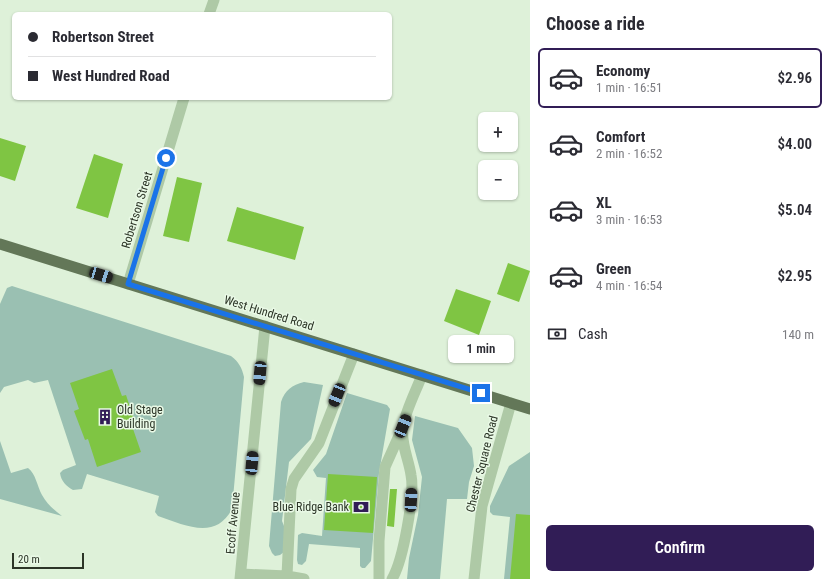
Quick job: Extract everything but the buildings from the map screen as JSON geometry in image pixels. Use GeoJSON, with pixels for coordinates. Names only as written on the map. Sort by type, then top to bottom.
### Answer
{"type":"FeatureCollection","features":[{"type":"Feature","properties":{"kind":"main road","name":"West Hundred Road"},"geometry":{"type":"LineString","coordinates":[[0,244],[530,408]]}},
{"type":"Feature","properties":{"kind":"street"},"geometry":{"type":"LineString","coordinates":[[211,12],[214,0]]}},
{"type":"Feature","properties":{"kind":"street","name":"Robertson Street"},"geometry":{"type":"LineString","coordinates":[[128,284],[183,100]]}},
{"type":"Feature","properties":{"kind":"street","name":"Ecoff Avenue"},"geometry":{"type":"LineString","coordinates":[[241,577],[265,326]]}},
{"type":"Feature","properties":{"kind":"street"},"geometry":{"type":"LineString","coordinates":[[287,576],[291,489],[294,479],[319,443],[354,354]]}},
{"type":"Feature","properties":{"kind":"street"},"geometry":{"type":"LineString","coordinates":[[379,579],[379,541],[385,467],[403,426],[422,375]]}},
{"type":"Feature","properties":{"kind":"street","name":"Chester Square Road"},"geometry":{"type":"LineString","coordinates":[[474,579],[482,506],[511,402]]}},
{"type":"Feature","properties":{"kind":"street"},"geometry":{"type":"LineString","coordinates":[[392,579],[398,566],[411,500],[412,476],[404,444],[403,426]]}},
{"type":"Feature","properties":{"kind":"street"},"geometry":{"type":"LineString","coordinates":[[241,577],[287,576],[304,579]]}},
{"type":"Feature","properties":{"kind":"green space"},"geometry":{"type":"Polygon","coordinates":[[[12,286],[231,356],[238,363],[244,377],[232,509],[225,519],[217,525],[208,528],[189,526],[158,516],[155,512],[159,496],[87,474],[82,489],[73,490],[64,483],[60,473],[63,470],[76,465],[48,380],[34,383],[28,380],[4,387],[0,393],[0,304],[7,288],[12,286]]]}},
{"type":"Feature","properties":{"kind":"green space"},"geometry":{"type":"Polygon","coordinates":[[[304,382],[323,385],[311,439],[289,462],[282,521],[286,531],[284,552],[275,556],[269,546],[281,402],[285,394],[290,389],[304,382]]]}},
{"type":"Feature","properties":{"kind":"green space"},"geometry":{"type":"Polygon","coordinates":[[[347,393],[387,405],[390,409],[379,473],[371,561],[365,568],[360,566],[360,548],[309,544],[306,561],[302,565],[298,564],[298,535],[302,533],[322,536],[326,478],[317,477],[313,470],[326,454],[347,393]]]}},
{"type":"Feature","properties":{"kind":"green space"},"geometry":{"type":"Polygon","coordinates":[[[415,416],[458,428],[472,448],[474,466],[469,482],[467,499],[447,499],[440,579],[407,579],[409,558],[418,515],[422,477],[412,440],[415,416]]]}},
{"type":"Feature","properties":{"kind":"green space"},"geometry":{"type":"Polygon","coordinates":[[[0,441],[11,473],[28,468],[35,477],[40,492],[44,498],[51,507],[62,516],[0,499],[0,441]]]}},
{"type":"Feature","properties":{"kind":"green space"},"geometry":{"type":"Polygon","coordinates":[[[530,452],[530,579],[504,579],[510,517],[493,515],[490,512],[490,506],[509,466],[530,452]]]}},
{"type":"Feature","properties":{"kind":"place","name":"Old Stage Building"},"geometry":{"type":"Point","coordinates":[105,417]}},
{"type":"Feature","properties":{"kind":"place","name":"Blue Ridge Bank"},"geometry":{"type":"Point","coordinates":[361,507]}},
{"type":"Feature","properties":{"kind":"route"},"geometry":{"type":"LineString","coordinates":[[166,158],[128,284],[481,393]]}}]}
